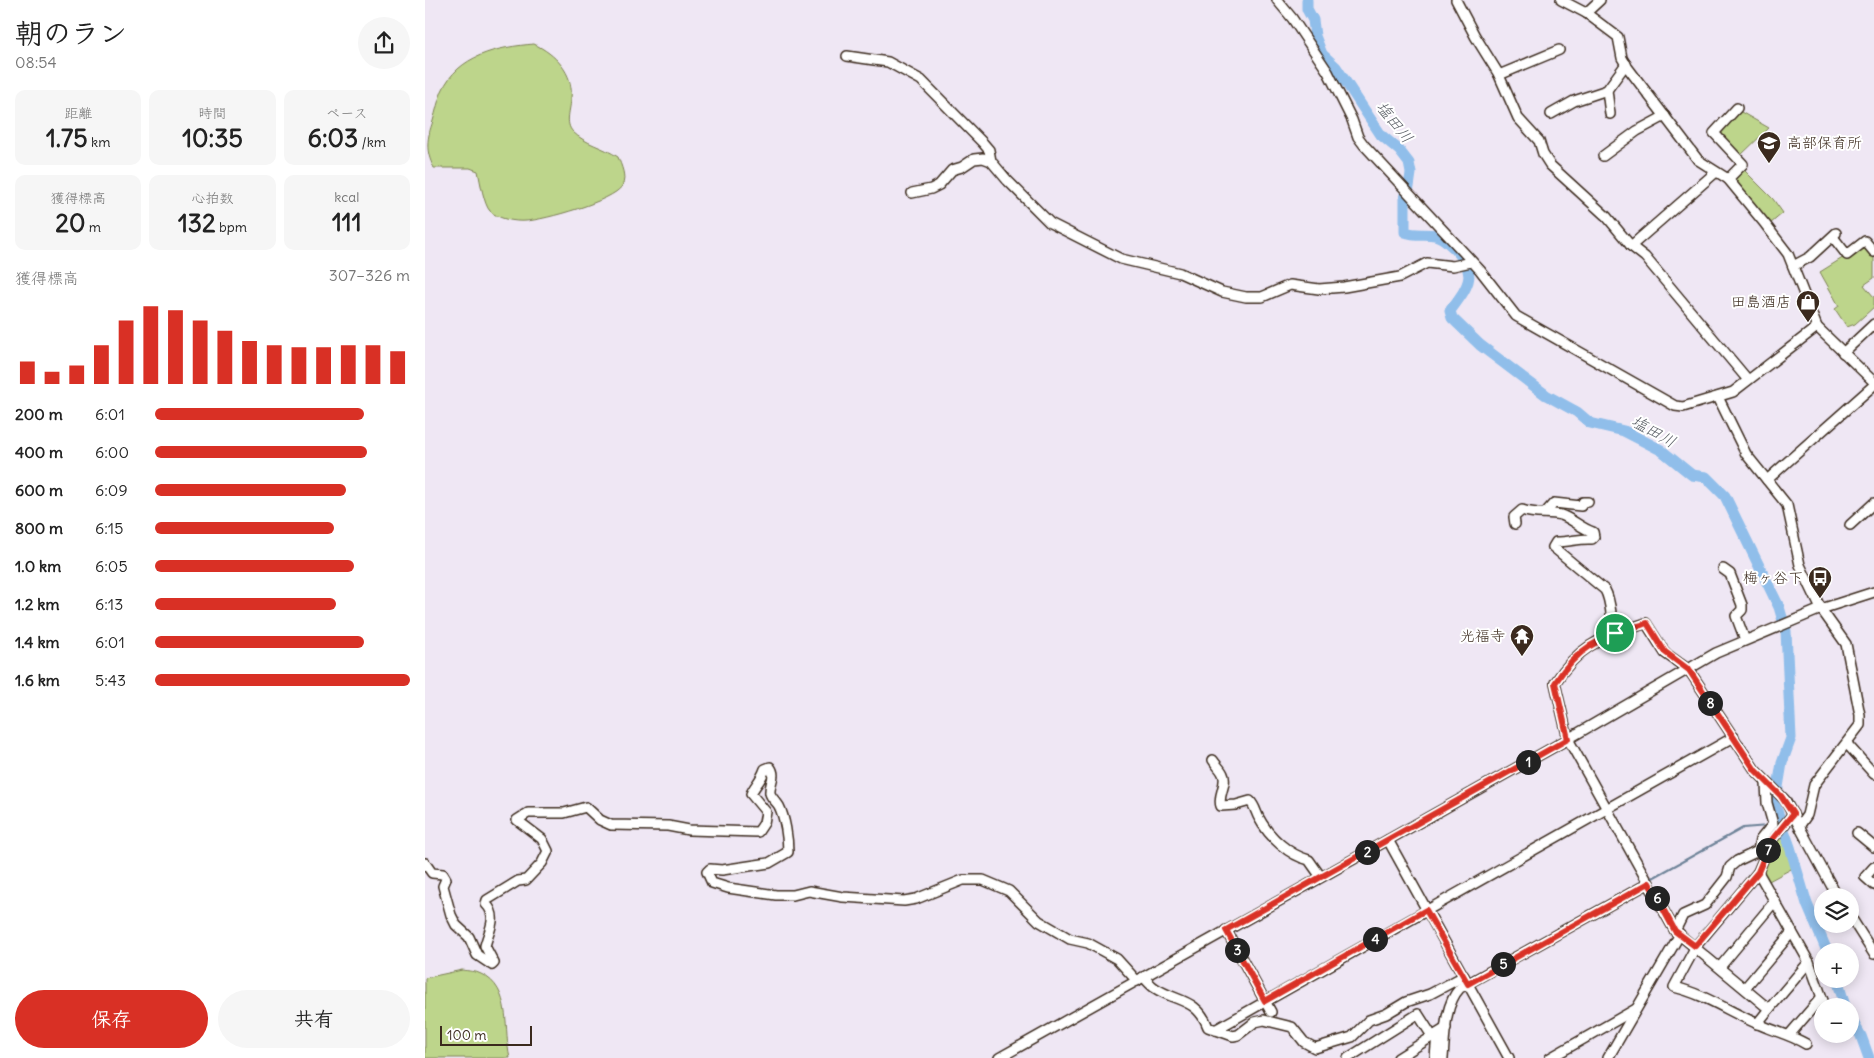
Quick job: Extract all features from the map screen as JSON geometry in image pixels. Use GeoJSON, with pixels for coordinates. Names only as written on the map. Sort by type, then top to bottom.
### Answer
{"type":"FeatureCollection","features":[{"type":"Feature","properties":{"kind":"street"},"geometry":{"type":"LineString","coordinates":[[1277,0],[1292,18],[1328,72],[1358,137],[1471,262],[1516,316],[1675,406],[1693,406],[1733,392],[1817,328]]}},
{"type":"Feature","properties":{"kind":"street"},"geometry":{"type":"LineString","coordinates":[[1456,0],[1466,22],[1499,75],[1518,118],[1539,141],[1543,154],[1550,165],[1607,217],[1631,246],[1645,257],[1748,380]]}},
{"type":"Feature","properties":{"kind":"street"},"geometry":{"type":"LineString","coordinates":[[1561,0],[1587,14],[1618,37],[1626,64],[1698,160],[1728,179],[1788,254],[1817,328],[1874,383],[1767,480]]}},
{"type":"Feature","properties":{"kind":"street"},"geometry":{"type":"LineString","coordinates":[[1587,14],[1600,0]]}},
{"type":"Feature","properties":{"kind":"street"},"geometry":{"type":"LineString","coordinates":[[1499,75],[1559,50]]}},
{"type":"Feature","properties":{"kind":"street"},"geometry":{"type":"LineString","coordinates":[[847,56],[888,62],[921,80],[983,143],[989,150],[991,161]]}},
{"type":"Feature","properties":{"kind":"street"},"geometry":{"type":"LineString","coordinates":[[1551,114],[1574,101],[1607,90],[1626,64]]}},
{"type":"Feature","properties":{"kind":"street"},"geometry":{"type":"LineString","coordinates":[[1607,90],[1611,114]]}},
{"type":"Feature","properties":{"kind":"street"},"geometry":{"type":"LineString","coordinates":[[1728,179],[1743,164],[1714,132],[1737,108]]}},
{"type":"Feature","properties":{"kind":"street"},"geometry":{"type":"LineString","coordinates":[[1603,156],[1637,130],[1665,116]]}},
{"type":"Feature","properties":{"kind":"street"},"geometry":{"type":"LineString","coordinates":[[912,193],[931,189],[939,185],[952,170],[962,167],[974,159],[983,158],[991,161],[1007,180],[1050,223],[1121,259],[1189,277],[1222,292],[1246,297],[1261,297],[1290,285],[1319,289],[1344,288],[1400,277],[1427,263],[1453,266],[1471,262]]}},
{"type":"Feature","properties":{"kind":"street"},"geometry":{"type":"LineString","coordinates":[[1631,246],[1716,172]]}},
{"type":"Feature","properties":{"kind":"street"},"geometry":{"type":"LineString","coordinates":[[1793,266],[1809,257],[1835,235],[1847,255],[1865,241],[1874,252]]}},
{"type":"Feature","properties":{"kind":"street"},"geometry":{"type":"LineString","coordinates":[[1843,353],[1874,324]]}},
{"type":"Feature","properties":{"kind":"street"},"geometry":{"type":"LineString","coordinates":[[1718,398],[1746,454],[1787,505],[1800,564],[1821,609],[1846,644],[1860,715],[1860,726],[1814,785],[1807,815],[1800,825]]}},
{"type":"Feature","properties":{"kind":"street"},"geometry":{"type":"LineString","coordinates":[[1546,512],[1550,504],[1554,503],[1581,506],[1583,502],[1588,502]]}},
{"type":"Feature","properties":{"kind":"street"},"geometry":{"type":"LineString","coordinates":[[1850,525],[1874,503]]}},
{"type":"Feature","properties":{"kind":"street"},"geometry":{"type":"LineString","coordinates":[[1515,524],[1514,517],[1521,510],[1539,515],[1546,512],[1564,516],[1568,520],[1593,532],[1594,537],[1592,539],[1580,537],[1572,542],[1556,542],[1553,547],[1605,590],[1609,596],[1610,618],[1615,633]]}},
{"type":"Feature","properties":{"kind":"street"},"geometry":{"type":"LineString","coordinates":[[1723,570],[1730,574],[1742,605],[1742,610],[1736,616],[1745,640]]}},
{"type":"Feature","properties":{"kind":"street"},"geometry":{"type":"LineString","coordinates":[[999,1058],[1568,739],[1716,653],[1821,609],[1874,592]]}},
{"type":"Feature","properties":{"kind":"street"},"geometry":{"type":"LineString","coordinates":[[1769,1009],[1677,933],[1568,739],[1555,683],[1566,665],[1579,653],[1615,633],[1647,623],[1665,652],[1689,670],[1755,770],[1781,796],[1800,825],[1819,866],[1832,888]]}},
{"type":"Feature","properties":{"kind":"street"},"geometry":{"type":"LineString","coordinates":[[1215,1030],[1734,738]]}},
{"type":"Feature","properties":{"kind":"street"},"geometry":{"type":"LineString","coordinates":[[1847,744],[1874,774]]}},
{"type":"Feature","properties":{"kind":"street"},"geometry":{"type":"LineString","coordinates":[[1213,760],[1225,780],[1219,800],[1221,806],[1236,805],[1250,801],[1259,818],[1276,840],[1297,857],[1309,860],[1321,877]]}},
{"type":"Feature","properties":{"kind":"street"},"geometry":{"type":"LineString","coordinates":[[425,862],[432,873],[443,874],[446,879],[443,886],[445,898],[456,925],[469,937],[477,956],[492,965],[494,963],[485,946],[492,928],[491,908],[486,904],[487,900],[518,881],[525,880],[541,863],[548,851],[542,839],[517,820],[528,813],[565,813],[586,807],[601,820],[611,825],[668,826],[689,830],[758,832],[764,822],[766,812],[751,794],[753,788],[760,783],[765,769],[770,767],[773,777],[770,786],[771,795],[779,805],[788,843],[788,852],[769,863],[722,870],[710,869],[707,872],[712,883],[728,888],[776,895],[809,891],[843,897],[903,901],[916,899],[963,880],[983,880],[1009,891],[1039,921],[1070,939],[1088,943],[1117,959],[1140,979],[1193,1006],[1204,1015],[1208,1027],[1233,1036],[1238,1035],[1247,1026],[1264,1020],[1292,1028],[1304,1042],[1319,1048],[1352,1037],[1369,1020],[1386,1014],[1406,1002],[1466,980],[1649,883]]}},
{"type":"Feature","properties":{"kind":"street"},"geometry":{"type":"LineString","coordinates":[[1608,1058],[1677,933],[1683,915],[1705,905],[1727,877],[1730,867],[1737,861],[1758,851],[1760,840],[1770,828],[1768,784]]}},
{"type":"Feature","properties":{"kind":"street"},"geometry":{"type":"LineString","coordinates":[[1793,814],[1771,841],[1758,872],[1695,946],[1674,986],[1694,991],[1757,1024],[1790,1034],[1806,1044]]}},
{"type":"Feature","properties":{"kind":"street"},"geometry":{"type":"LineString","coordinates":[[1857,833],[1874,847]]}},
{"type":"Feature","properties":{"kind":"street"},"geometry":{"type":"LineString","coordinates":[[1388,840],[1509,1058]]}},
{"type":"Feature","properties":{"kind":"street"},"geometry":{"type":"LineString","coordinates":[[1874,866],[1865,877],[1874,885]]}},
{"type":"Feature","properties":{"kind":"street"},"geometry":{"type":"LineString","coordinates":[[1758,872],[1809,962],[1822,998]]}},
{"type":"Feature","properties":{"kind":"street"},"geometry":{"type":"LineString","coordinates":[[1720,967],[1775,902]]}},
{"type":"Feature","properties":{"kind":"street"},"geometry":{"type":"LineString","coordinates":[[1226,930],[1271,1012]]}},
{"type":"Feature","properties":{"kind":"street"},"geometry":{"type":"LineString","coordinates":[[1859,930],[1874,954]]}},
{"type":"Feature","properties":{"kind":"street"},"geometry":{"type":"LineString","coordinates":[[1745,988],[1792,932]]}},
{"type":"Feature","properties":{"kind":"street"},"geometry":{"type":"LineString","coordinates":[[1757,1024],[1809,962]]}},
{"type":"Feature","properties":{"kind":"street"},"geometry":{"type":"LineString","coordinates":[[1443,1058],[1452,998],[1466,980]]}},
{"type":"Feature","properties":{"kind":"street"},"geometry":{"type":"LineString","coordinates":[[1550,1058],[1636,1009]]}},
{"type":"Feature","properties":{"kind":"street"},"geometry":{"type":"LineString","coordinates":[[1790,1034],[1814,1011]]}},
{"type":"Feature","properties":{"kind":"street"},"geometry":{"type":"LineString","coordinates":[[1348,1058],[1418,1014],[1435,1035],[1435,1058]]}},
{"type":"Feature","properties":{"kind":"street"},"geometry":{"type":"LineString","coordinates":[[1398,1058],[1446,1028]]}},
{"type":"Feature","properties":{"kind":"green space"},"geometry":{"type":"Polygon","coordinates":[[[534,44],[556,59],[569,80],[571,102],[568,120],[570,128],[583,140],[618,157],[624,179],[622,186],[606,198],[577,209],[547,217],[517,221],[502,218],[490,211],[484,198],[478,171],[470,168],[434,168],[429,156],[428,139],[442,91],[458,69],[469,61],[493,51],[534,44]]]}},
{"type":"Feature","properties":{"kind":"green space"},"geometry":{"type":"Polygon","coordinates":[[[1741,112],[1769,128],[1739,157],[1718,133],[1735,114],[1741,112]]]}},
{"type":"Feature","properties":{"kind":"green space"},"geometry":{"type":"Polygon","coordinates":[[[1742,168],[1773,199],[1783,213],[1770,224],[1733,179],[1742,168]]]}},
{"type":"Feature","properties":{"kind":"green space"},"geometry":{"type":"Polygon","coordinates":[[[1865,244],[1874,256],[1874,278],[1864,285],[1874,297],[1874,307],[1855,324],[1847,327],[1835,309],[1839,306],[1820,272],[1865,244]]]}},
{"type":"Feature","properties":{"kind":"green space"},"geometry":{"type":"Polygon","coordinates":[[[1783,834],[1793,868],[1767,882],[1761,872],[1773,842],[1783,834]]]}},
{"type":"Feature","properties":{"kind":"green space"},"geometry":{"type":"Polygon","coordinates":[[[462,970],[481,974],[498,989],[505,1011],[510,1058],[425,1058],[425,978],[462,970]]]}},
{"type":"Feature","properties":{"kind":"waterway","name":"塩田川"},"geometry":{"type":"LineString","coordinates":[[1307,0],[1307,9],[1313,20],[1315,36],[1322,54],[1336,67],[1381,135],[1399,150],[1409,163],[1411,173],[1409,187],[1405,194],[1405,232],[1431,234],[1441,237],[1454,248],[1467,265],[1469,280],[1450,311],[1452,318],[1480,345],[1546,395],[1577,412],[1590,423],[1624,431],[1661,450],[1692,475],[1706,477],[1725,496],[1779,607],[1786,631],[1791,738],[1782,763],[1775,805],[1807,904],[1824,943]]}},
{"type":"Feature","properties":{"kind":"waterway"},"geometry":{"type":"LineString","coordinates":[[1649,880],[1743,828],[1768,826]]}},
{"type":"Feature","properties":{"kind":"waterway","name":"塩田川"},"geometry":{"type":"LineString","coordinates":[[1840,988],[1843,998]]}},
{"type":"Feature","properties":{"kind":"waterway","name":"塩田川"},"geometry":{"type":"LineString","coordinates":[[1859,1033],[1869,1058]]}},
{"type":"Feature","properties":{"kind":"place","name":"高部保育所"},"geometry":{"type":"Point","coordinates":[1769,164]}},
{"type":"Feature","properties":{"kind":"place","name":"田島酒店"},"geometry":{"type":"Point","coordinates":[1808,323]}},
{"type":"Feature","properties":{"kind":"place","name":"梅ヶ谷下"},"geometry":{"type":"Point","coordinates":[1820,599]}},
{"type":"Feature","properties":{"kind":"place","name":"光福寺"},"geometry":{"type":"Point","coordinates":[1522,657]}},
{"type":"Feature","properties":{"kind":"route"},"geometry":{"type":"LineString","coordinates":[[1647,623],[1665,652],[1689,670],[1755,770],[1785,800],[1793,814],[1779,834],[1771,841],[1758,872],[1695,946],[1675,931],[1649,883],[1468,984],[1426,910],[1265,1001],[1226,930],[1568,739],[1555,683],[1566,665],[1579,653],[1615,633],[1647,623]]}}]}
